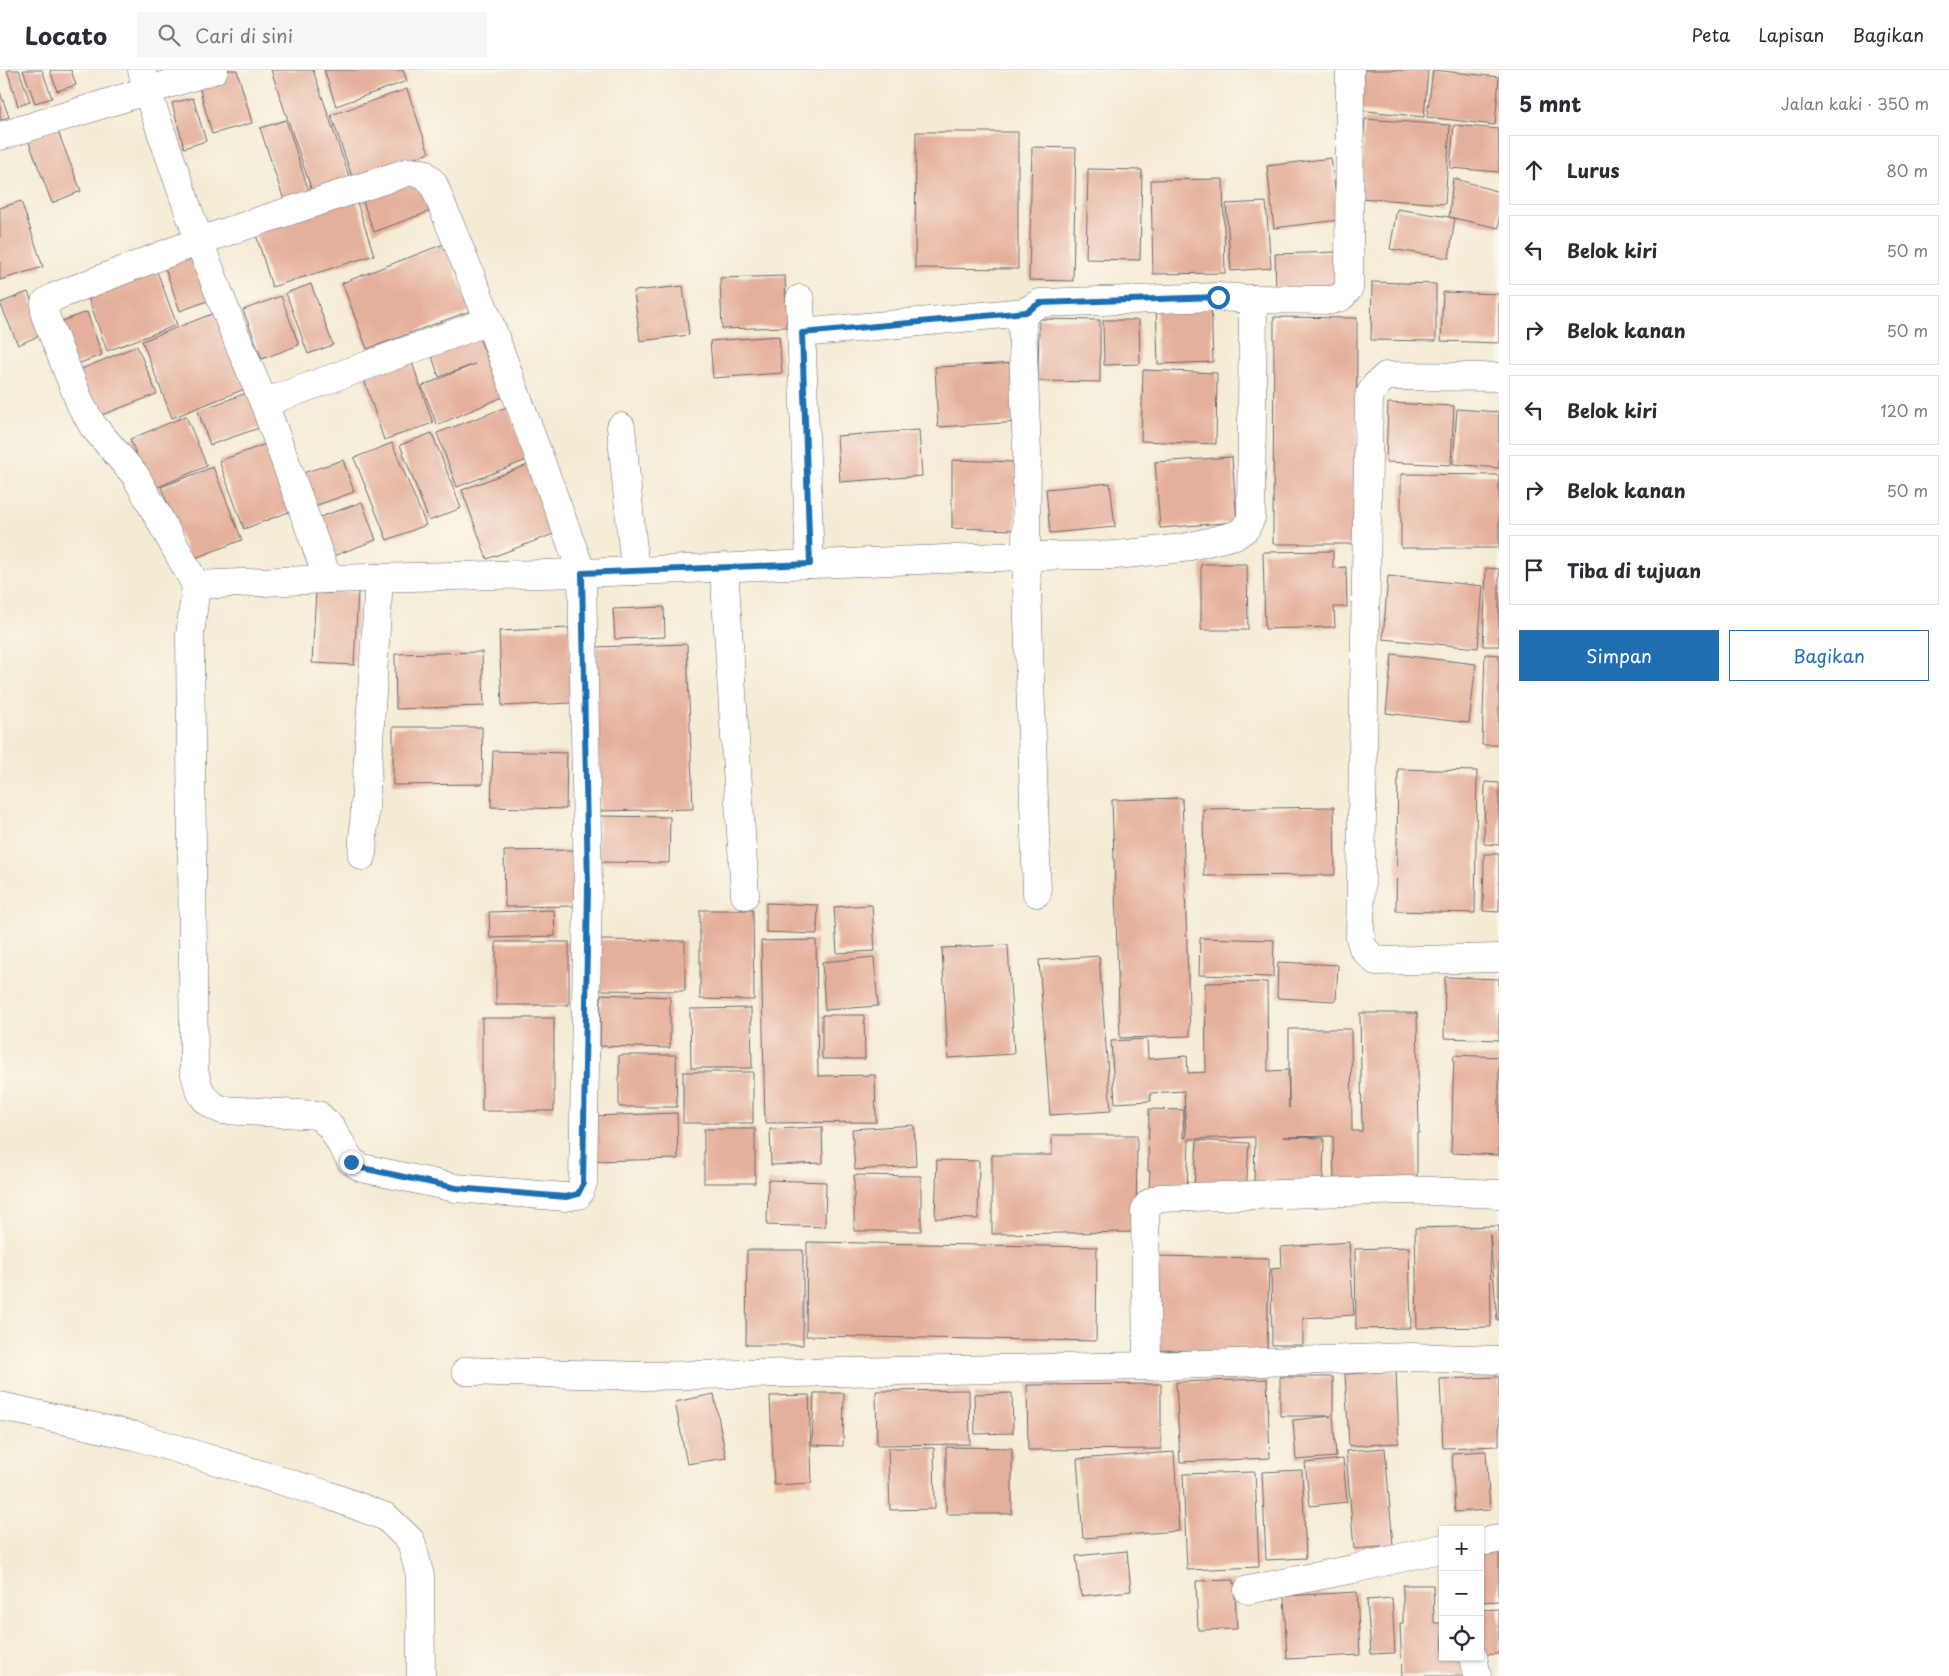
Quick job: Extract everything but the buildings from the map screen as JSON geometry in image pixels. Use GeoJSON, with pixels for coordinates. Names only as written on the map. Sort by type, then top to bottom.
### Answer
{"type":"FeatureCollection","features":[{"type":"Feature","properties":{"kind":"street"},"geometry":{"type":"LineString","coordinates":[[1,136],[145,80],[214,70]]}},
{"type":"Feature","properties":{"kind":"street"},"geometry":{"type":"LineString","coordinates":[[802,333],[1026,312],[1040,303],[1218,297],[1332,300],[1341,298],[1349,288],[1350,70]]}},
{"type":"Feature","properties":{"kind":"street"},"geometry":{"type":"LineString","coordinates":[[145,80],[199,241],[264,403],[328,579]]}},
{"type":"Feature","properties":{"kind":"street"},"geometry":{"type":"LineString","coordinates":[[408,172],[423,173],[433,183],[490,321],[582,573],[588,886],[583,1184],[578,1194],[566,1197],[456,1188],[362,1168],[351,1162],[331,1127],[318,1115],[222,1110],[209,1104],[200,1092],[194,1070],[190,636],[196,585],[135,475],[93,426],[81,405],[45,315],[45,303],[54,297],[199,241],[408,172]]}},
{"type":"Feature","properties":{"kind":"street"},"geometry":{"type":"LineString","coordinates":[[800,298],[810,564]]}},
{"type":"Feature","properties":{"kind":"street"},"geometry":{"type":"LineString","coordinates":[[196,585],[1026,556],[1116,555],[1183,548],[1236,535],[1246,528],[1251,518],[1253,299]]}},
{"type":"Feature","properties":{"kind":"street"},"geometry":{"type":"LineString","coordinates":[[1026,312],[1022,322],[1027,454],[1026,556],[1037,893]]}},
{"type":"Feature","properties":{"kind":"street"},"geometry":{"type":"LineString","coordinates":[[264,403],[490,321]]}},
{"type":"Feature","properties":{"kind":"street"},"geometry":{"type":"LineString","coordinates":[[1499,377],[1386,376],[1375,386],[1369,396],[1360,938],[1363,948],[1376,961],[1499,958]]}},
{"type":"Feature","properties":{"kind":"street"},"geometry":{"type":"LineString","coordinates":[[621,427],[635,571]]}},
{"type":"Feature","properties":{"kind":"street"},"geometry":{"type":"LineString","coordinates":[[724,567],[745,895]]}},
{"type":"Feature","properties":{"kind":"street"},"geometry":{"type":"LineString","coordinates":[[362,856],[379,578]]}},
{"type":"Feature","properties":{"kind":"street"},"geometry":{"type":"LineString","coordinates":[[1147,1366],[1145,1210],[1147,1204],[1151,1201],[1160,1198],[1407,1190],[1499,1194]]}},
{"type":"Feature","properties":{"kind":"street"},"geometry":{"type":"LineString","coordinates":[[466,1371],[646,1376],[1147,1366],[1410,1356],[1499,1360]]}},
{"type":"Feature","properties":{"kind":"street"},"geometry":{"type":"LineString","coordinates":[[0,1406],[135,1436],[328,1495],[386,1517],[411,1541],[420,1576],[421,1676]]}},
{"type":"Feature","properties":{"kind":"street"},"geometry":{"type":"LineString","coordinates":[[1484,1541],[1499,1539]]}},
{"type":"Feature","properties":{"kind":"street"},"geometry":{"type":"LineString","coordinates":[[1248,1590],[1353,1569],[1439,1549]]}},
{"type":"Feature","properties":{"kind":"street"},"geometry":{"type":"LineString","coordinates":[[1474,1661],[1477,1676]]}},
{"type":"Feature","properties":{"kind":"route"},"geometry":{"type":"LineString","coordinates":[[351,1162],[362,1168],[456,1188],[566,1197],[578,1194],[583,1184],[588,886],[582,573],[810,564],[802,333],[1026,312],[1040,303],[1218,297]]}}]}
